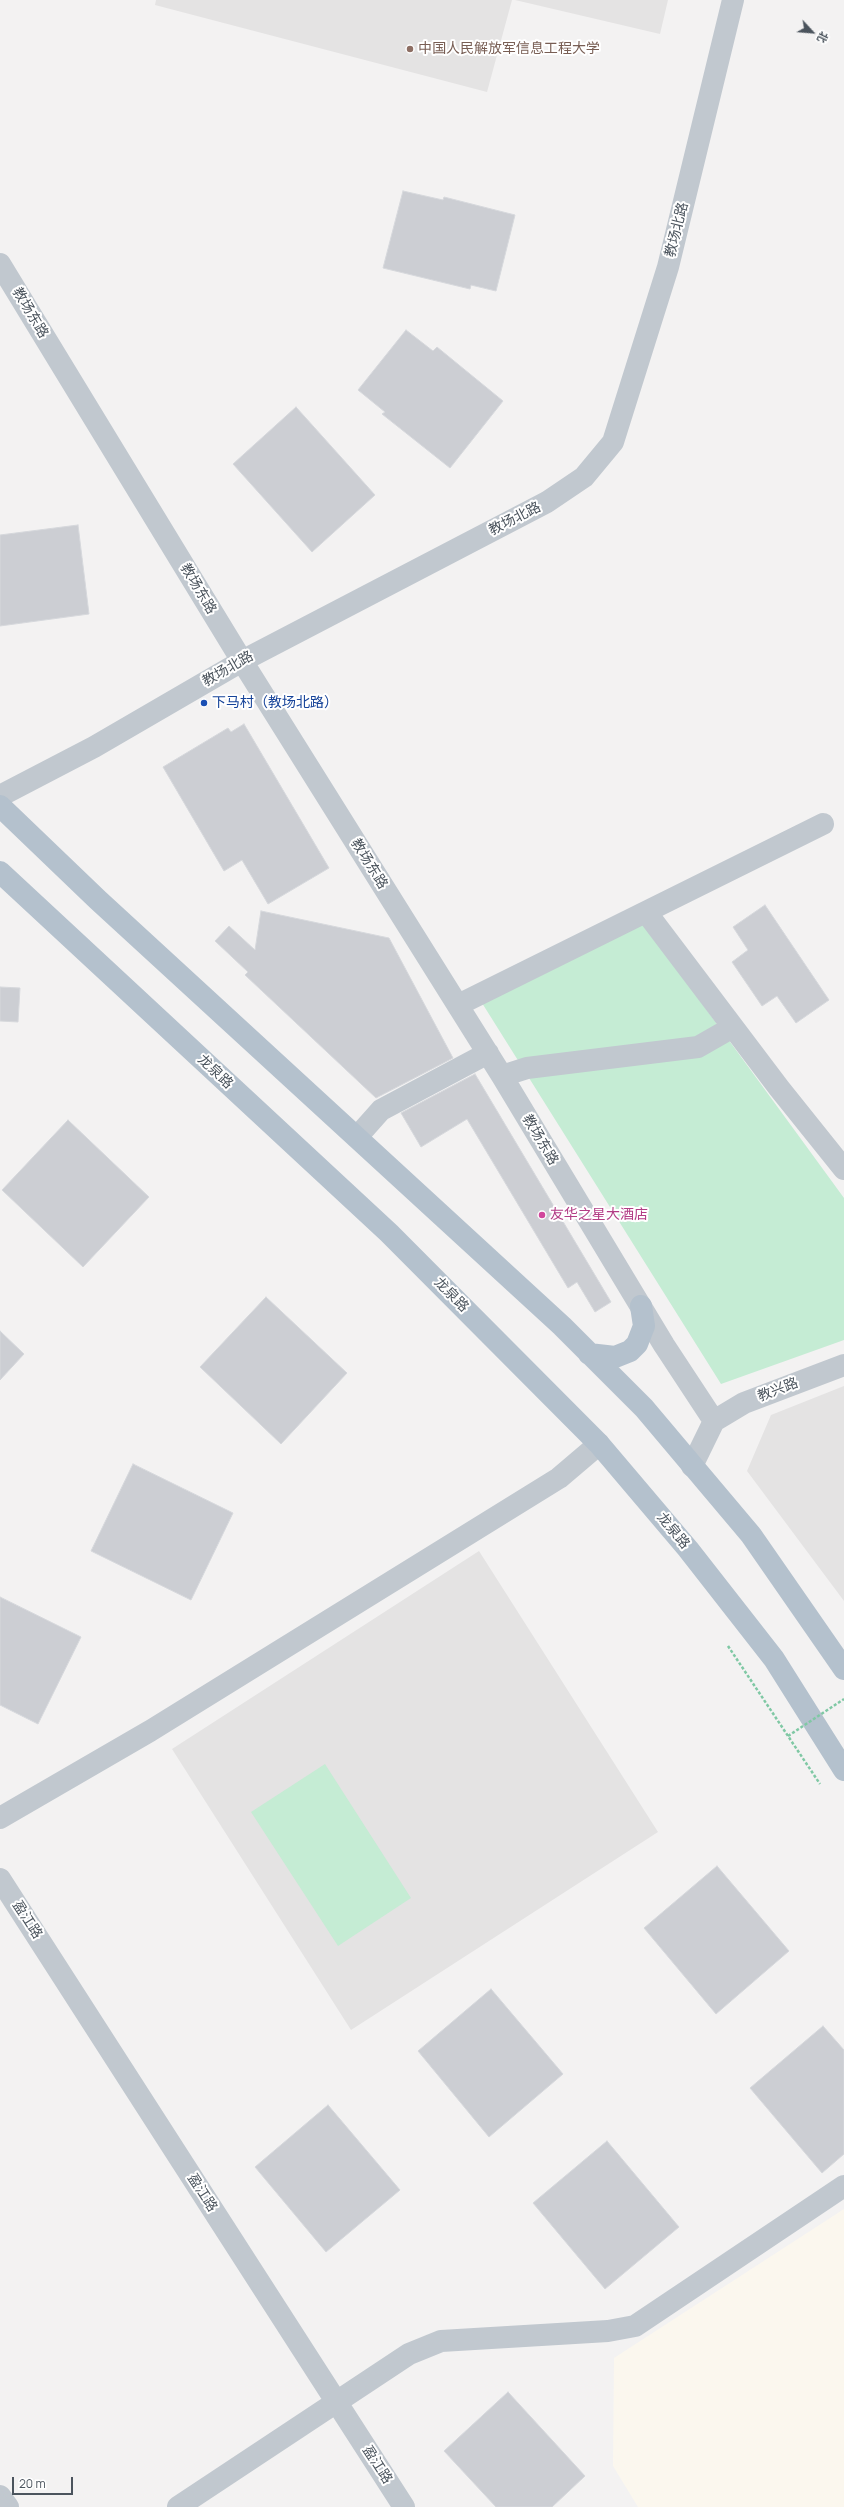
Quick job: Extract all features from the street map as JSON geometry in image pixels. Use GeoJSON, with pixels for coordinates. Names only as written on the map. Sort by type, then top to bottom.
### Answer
{"type":"FeatureCollection","features":[{"type":"Feature","properties":{"kind":"main road"},"geometry":{"type":"LineString","coordinates":[[0,806],[357,1137],[589,1354],[644,1408],[751,1535],[844,1669]]}},
{"type":"Feature","properties":{"kind":"main road","name":"龙泉路"},"geometry":{"type":"LineString","coordinates":[[0,872],[389,1234],[599,1444],[688,1549],[774,1659],[844,1770]]}},
{"type":"Feature","properties":{"kind":"main road"},"geometry":{"type":"LineString","coordinates":[[589,1354],[614,1357],[630,1351],[639,1340],[644,1326],[641,1306]]}},
{"type":"Feature","properties":{"kind":"street","name":"教场北路"},"geometry":{"type":"LineString","coordinates":[[0,796],[94,747],[242,661],[547,502],[584,477],[613,442],[668,267],[733,0]]}},
{"type":"Feature","properties":{"kind":"street","name":"教场东路"},"geometry":{"type":"LineString","coordinates":[[0,264],[242,661],[488,1053],[641,1306],[714,1421]]}},
{"type":"Feature","properties":{"kind":"street"},"geometry":{"type":"LineString","coordinates":[[458,1006],[823,824]]}},
{"type":"Feature","properties":{"kind":"street"},"geometry":{"type":"LineString","coordinates":[[646,912],[844,1170]]}},
{"type":"Feature","properties":{"kind":"street"},"geometry":{"type":"LineString","coordinates":[[502,1076],[527,1068],[698,1047],[733,1027]]}},
{"type":"Feature","properties":{"kind":"street"},"geometry":{"type":"LineString","coordinates":[[357,1137],[381,1110],[488,1053]]}},
{"type":"Feature","properties":{"kind":"street","name":"教兴路"},"geometry":{"type":"LineString","coordinates":[[714,1421],[744,1403],[844,1365]]}},
{"type":"Feature","properties":{"kind":"street"},"geometry":{"type":"LineString","coordinates":[[692,1466],[714,1421]]}},
{"type":"Feature","properties":{"kind":"street"},"geometry":{"type":"LineString","coordinates":[[0,1818],[150,1731],[559,1478],[599,1444]]}},
{"type":"Feature","properties":{"kind":"street","name":"盈江路"},"geometry":{"type":"LineString","coordinates":[[0,1878],[404,2507]]}},
{"type":"Feature","properties":{"kind":"street"},"geometry":{"type":"LineString","coordinates":[[178,2507],[409,2354],[441,2341],[608,2332],[635,2326],[844,2186]]}},
{"type":"Feature","properties":{"kind":"street"},"geometry":{"type":"LineString","coordinates":[[0,2496],[8,2507]]}},
{"type":"Feature","properties":{"kind":"path"},"geometry":{"type":"LineString","coordinates":[[728,1646],[820,1784]]}},
{"type":"Feature","properties":{"kind":"path"},"geometry":{"type":"LineString","coordinates":[[788,1736],[844,1699]]}},
{"type":"Feature","properties":{"kind":"shaded area","name":"中国人民解放军信息工程大学"},"geometry":{"type":"Polygon","coordinates":[[[156,0],[512,0],[487,92],[155,5],[156,0]]]}},
{"type":"Feature","properties":{"kind":"shaded area","name":"中国人民解放军信息工程大学"},"geometry":{"type":"Polygon","coordinates":[[[515,0],[668,0],[660,34],[515,0]]]}},
{"type":"Feature","properties":{"kind":"shaded area"},"geometry":{"type":"Polygon","coordinates":[[[844,1386],[844,1601],[747,1471],[771,1415],[844,1386]]]}},
{"type":"Feature","properties":{"kind":"shaded area"},"geometry":{"type":"Polygon","coordinates":[[[479,1551],[658,1832],[351,2030],[172,1749],[479,1551]]]}},
{"type":"Feature","properties":{"kind":"shaded area"},"geometry":{"type":"Polygon","coordinates":[[[844,2209],[844,2507],[638,2507],[613,2466],[614,2358],[844,2209]]]}},
{"type":"Feature","properties":{"kind":"green space"},"geometry":{"type":"Polygon","coordinates":[[[644,924],[844,1198],[844,1340],[721,1384],[482,1003],[644,924]]]}},
{"type":"Feature","properties":{"kind":"green space"},"geometry":{"type":"Polygon","coordinates":[[[325,1764],[411,1898],[338,1946],[251,1812],[325,1764]]]}},
{"type":"Feature","properties":{"kind":"building"},"geometry":{"type":"Polygon","coordinates":[[[403,191],[443,200],[444,197],[515,215],[496,291],[471,285],[470,289],[383,268],[403,191]]]}},
{"type":"Feature","properties":{"kind":"building"},"geometry":{"type":"Polygon","coordinates":[[[406,330],[433,351],[437,347],[503,401],[450,468],[382,414],[385,412],[358,390],[406,330]]]}},
{"type":"Feature","properties":{"kind":"building"},"geometry":{"type":"Polygon","coordinates":[[[296,407],[375,495],[312,552],[233,464],[296,407]]]}},
{"type":"Feature","properties":{"kind":"building"},"geometry":{"type":"Polygon","coordinates":[[[78,525],[89,614],[0,626],[0,535],[78,525]]]}},
{"type":"Feature","properties":{"kind":"building"},"geometry":{"type":"Polygon","coordinates":[[[244,724],[329,868],[268,904],[242,860],[224,871],[163,767],[228,728],[231,732],[244,724]]]}},
{"type":"Feature","properties":{"kind":"building"},"geometry":{"type":"Polygon","coordinates":[[[765,905],[829,1000],[796,1023],[777,996],[762,1006],[732,962],[748,950],[733,927],[765,905]]]}},
{"type":"Feature","properties":{"kind":"building"},"geometry":{"type":"Polygon","coordinates":[[[261,911],[389,938],[453,1058],[376,1098],[245,975],[248,972],[215,941],[229,926],[255,950],[261,911]]]}},
{"type":"Feature","properties":{"kind":"building"},"geometry":{"type":"Polygon","coordinates":[[[0,987],[20,988],[18,1022],[0,1021],[0,987]]]}},
{"type":"Feature","properties":{"kind":"building","name":"友华之星大酒店"},"geometry":{"type":"Polygon","coordinates":[[[475,1074],[611,1302],[595,1312],[577,1282],[568,1288],[467,1119],[421,1147],[401,1113],[475,1074]]]}},
{"type":"Feature","properties":{"kind":"building"},"geometry":{"type":"Polygon","coordinates":[[[68,1120],[149,1197],[83,1267],[2,1190],[68,1120]]]}},
{"type":"Feature","properties":{"kind":"building"},"geometry":{"type":"Polygon","coordinates":[[[266,1297],[347,1373],[281,1444],[200,1367],[266,1297]]]}},
{"type":"Feature","properties":{"kind":"building"},"geometry":{"type":"Polygon","coordinates":[[[0,1331],[24,1354],[0,1380],[0,1331]]]}},
{"type":"Feature","properties":{"kind":"building"},"geometry":{"type":"Polygon","coordinates":[[[133,1464],[233,1513],[191,1600],[91,1551],[133,1464]]]}},
{"type":"Feature","properties":{"kind":"building"},"geometry":{"type":"Polygon","coordinates":[[[0,1597],[81,1637],[38,1724],[0,1705],[0,1597]]]}},
{"type":"Feature","properties":{"kind":"building"},"geometry":{"type":"Polygon","coordinates":[[[717,1866],[789,1951],[716,2014],[644,1928],[717,1866]]]}},
{"type":"Feature","properties":{"kind":"building"},"geometry":{"type":"Polygon","coordinates":[[[491,1989],[563,2074],[489,2137],[418,2051],[491,1989]]]}},
{"type":"Feature","properties":{"kind":"building"},"geometry":{"type":"Polygon","coordinates":[[[823,2026],[844,2050],[844,2154],[822,2173],[750,2088],[823,2026]]]}},
{"type":"Feature","properties":{"kind":"building"},"geometry":{"type":"Polygon","coordinates":[[[328,2105],[400,2190],[326,2252],[255,2167],[328,2105]]]}},
{"type":"Feature","properties":{"kind":"building"},"geometry":{"type":"Polygon","coordinates":[[[607,2141],[679,2227],[605,2289],[533,2203],[607,2141]]]}},
{"type":"Feature","properties":{"kind":"building"},"geometry":{"type":"Polygon","coordinates":[[[508,2392],[585,2476],[552,2507],[496,2507],[444,2451],[508,2392]]]}},
{"type":"Feature","properties":{"kind":"place","name":"中国人民解放军信息工程大学"},"geometry":{"type":"Point","coordinates":[410,49]}},
{"type":"Feature","properties":{"kind":"place","name":"下马村（教场北路）"},"geometry":{"type":"Point","coordinates":[204,703]}},
{"type":"Feature","properties":{"kind":"place","name":"友华之星大酒店"},"geometry":{"type":"Point","coordinates":[542,1215]}}]}
